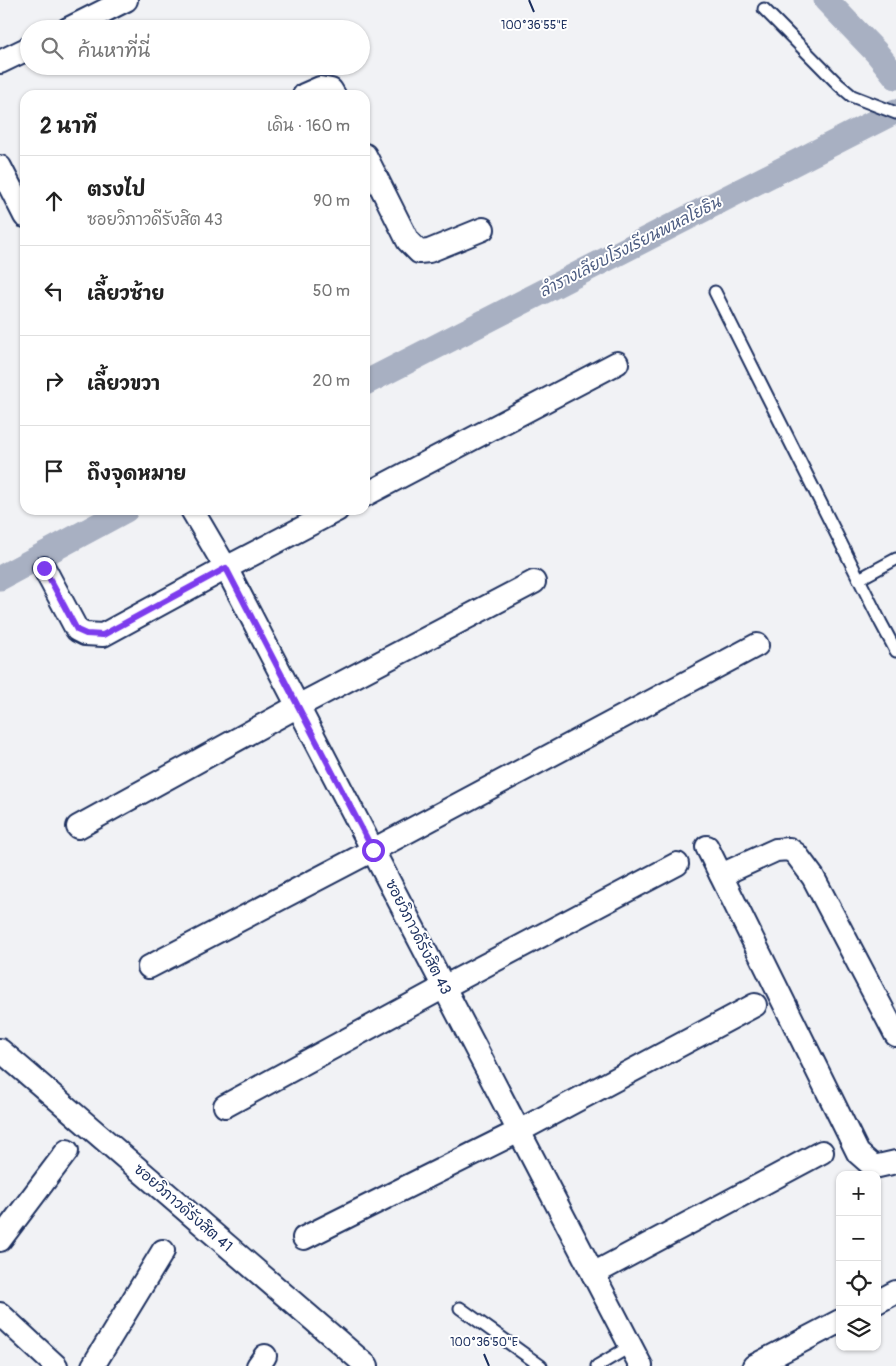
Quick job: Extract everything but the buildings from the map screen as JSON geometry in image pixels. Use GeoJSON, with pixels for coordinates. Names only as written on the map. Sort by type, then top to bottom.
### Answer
{"type":"FeatureCollection","features":[{"type":"Feature","properties":{"kind":"street"},"geometry":{"type":"LineString","coordinates":[[86,20],[126,0]]}},
{"type":"Feature","properties":{"kind":"street"},"geometry":{"type":"LineString","coordinates":[[0,62],[20,52]]}},
{"type":"Feature","properties":{"kind":"street"},"geometry":{"type":"LineString","coordinates":[[315,90],[320,88],[331,90]]}},
{"type":"Feature","properties":{"kind":"street"},"geometry":{"type":"LineString","coordinates":[[370,165],[408,240],[419,252],[429,251],[483,229]]}},
{"type":"Feature","properties":{"kind":"street"},"geometry":{"type":"LineString","coordinates":[[0,167],[20,206]]}},
{"type":"Feature","properties":{"kind":"street"},"geometry":{"type":"LineString","coordinates":[[370,492],[616,363]]}},
{"type":"Feature","properties":{"kind":"street","name":"ซอยวิภาวดีรังสิต 43"},"geometry":{"type":"LineString","coordinates":[[195,515],[226,568],[641,1366]]}},
{"type":"Feature","properties":{"kind":"street"},"geometry":{"type":"LineString","coordinates":[[44,568],[77,630],[86,634],[103,635],[327,515]]}},
{"type":"Feature","properties":{"kind":"street"},"geometry":{"type":"LineString","coordinates":[[78,827],[298,706],[534,582]]}},
{"type":"Feature","properties":{"kind":"street"},"geometry":{"type":"LineString","coordinates":[[149,967],[373,850],[757,644]]}},
{"type":"Feature","properties":{"kind":"street"},"geometry":{"type":"LineString","coordinates":[[707,847],[858,1153],[874,1168],[896,1162]]}},
{"type":"Feature","properties":{"kind":"street"},"geometry":{"type":"LineString","coordinates":[[720,875],[776,850],[789,849],[796,854],[813,877],[896,1035]]}},
{"type":"Feature","properties":{"kind":"street"},"geometry":{"type":"LineString","coordinates":[[225,1106],[677,864]]}},
{"type":"Feature","properties":{"kind":"street"},"geometry":{"type":"LineString","coordinates":[[304,1238],[519,1131],[755,1005]]}},
{"type":"Feature","properties":{"kind":"street","name":"ซอยวิภาวดีรังสิต 41"},"geometry":{"type":"LineString","coordinates":[[0,1050],[367,1366]]}},
{"type":"Feature","properties":{"kind":"street"},"geometry":{"type":"LineString","coordinates":[[0,1240],[67,1151]]}},
{"type":"Feature","properties":{"kind":"street"},"geometry":{"type":"LineString","coordinates":[[593,1274],[822,1152]]}},
{"type":"Feature","properties":{"kind":"street"},"geometry":{"type":"LineString","coordinates":[[93,1366],[163,1251]]}},
{"type":"Feature","properties":{"kind":"street"},"geometry":{"type":"LineString","coordinates":[[881,1300],[896,1292]]}},
{"type":"Feature","properties":{"kind":"street"},"geometry":{"type":"LineString","coordinates":[[0,1314],[56,1366]]}},
{"type":"Feature","properties":{"kind":"street"},"geometry":{"type":"LineString","coordinates":[[754,1366],[836,1323]]}},
{"type":"Feature","properties":{"kind":"lane"},"geometry":{"type":"LineString","coordinates":[[764,10],[852,96],[896,112]]}},
{"type":"Feature","properties":{"kind":"lane"},"geometry":{"type":"LineString","coordinates":[[715,292],[896,651]]}},
{"type":"Feature","properties":{"kind":"lane"},"geometry":{"type":"LineString","coordinates":[[858,578],[896,559]]}},
{"type":"Feature","properties":{"kind":"lane"},"geometry":{"type":"LineString","coordinates":[[460,1308],[541,1366]]}},
{"type":"Feature","properties":{"kind":"lane"},"geometry":{"type":"LineString","coordinates":[[598,1366],[631,1346]]}},
{"type":"Feature","properties":{"kind":"waterway"},"geometry":{"type":"LineString","coordinates":[[826,0],[876,52],[896,77]]}},
{"type":"Feature","properties":{"kind":"waterway","name":"ลำรางเลียบโรงเรียนพหลโยธิน"},"geometry":{"type":"LineString","coordinates":[[370,380],[896,111]]}},
{"type":"Feature","properties":{"kind":"waterway","name":"ลำรางเลียบโรงเรียนพหลโยธิน"},"geometry":{"type":"LineString","coordinates":[[0,578],[117,515]]}},
{"type":"Feature","properties":{"kind":"route"},"geometry":{"type":"LineString","coordinates":[[44,568],[77,630],[86,634],[103,635],[226,568],[373,850]]}}]}
